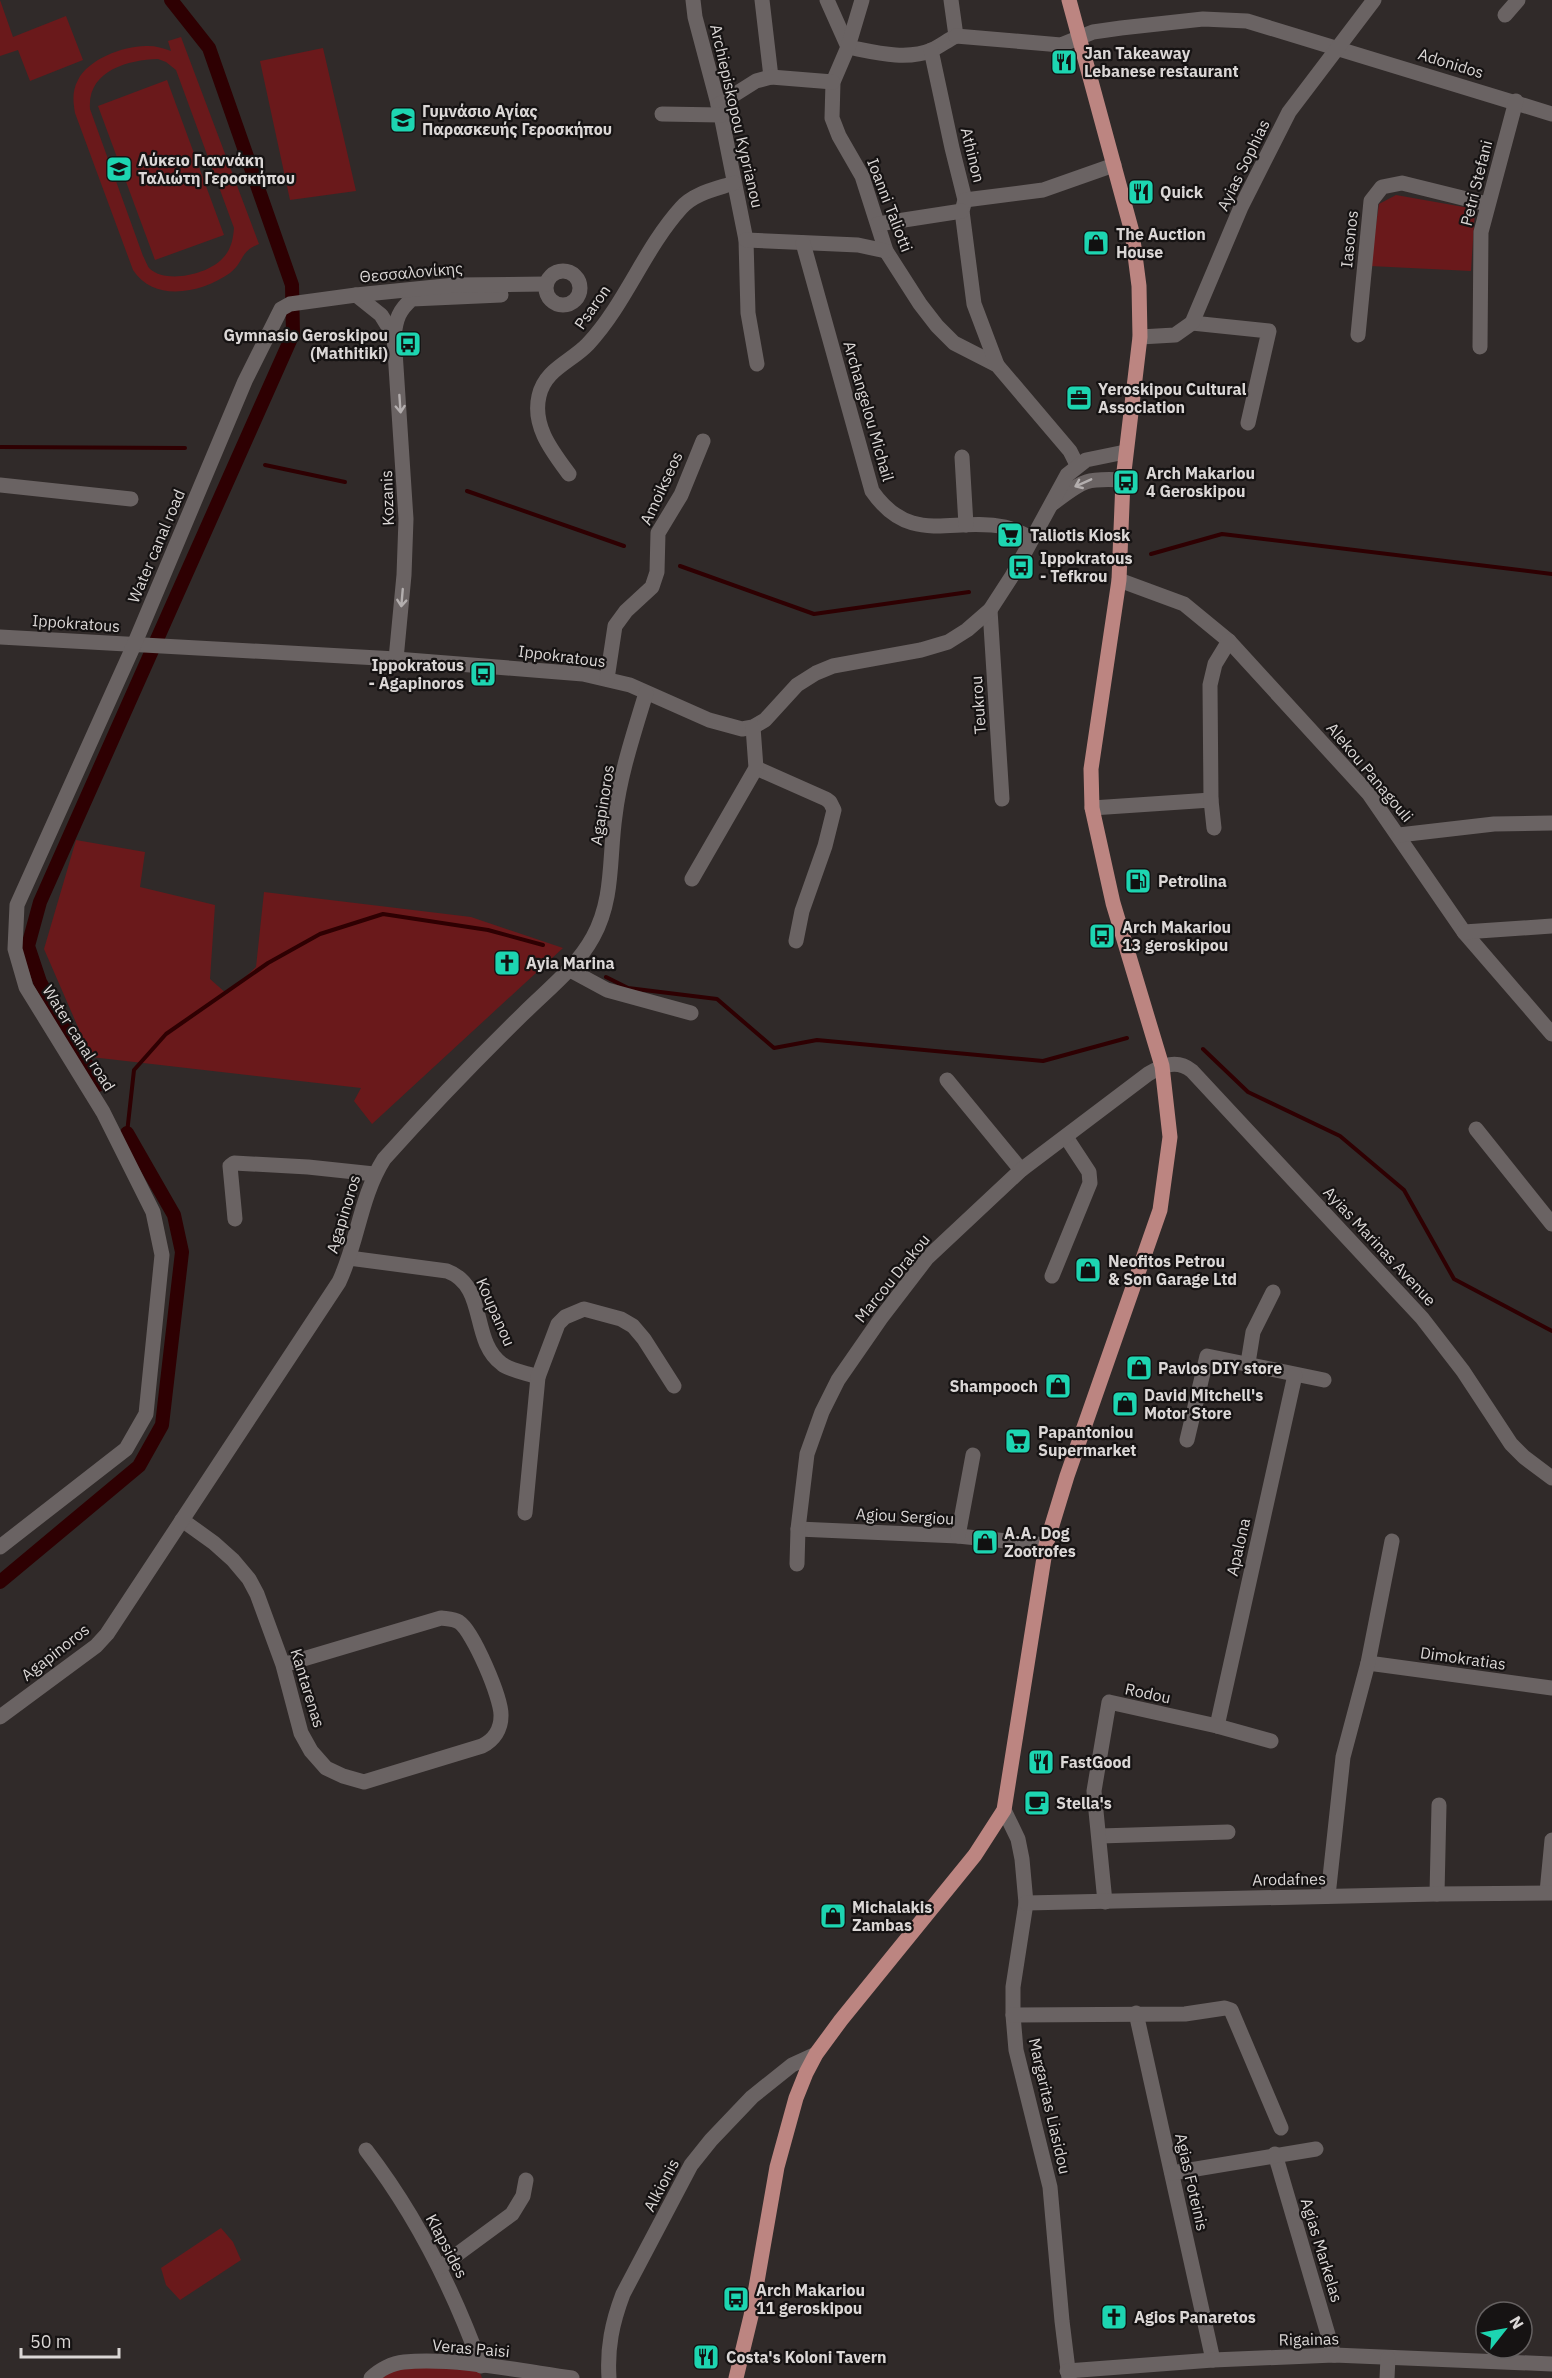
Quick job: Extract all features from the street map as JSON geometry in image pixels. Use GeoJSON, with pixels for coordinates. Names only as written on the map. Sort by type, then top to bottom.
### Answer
{"type":"FeatureCollection","features":[{"type":"Feature","properties":{"kind":"main road"},"geometry":{"type":"LineString","coordinates":[[736,2378],[751,2316],[777,2167],[796,2097],[816,2054],[975,1855],[1004,1810],[1046,1545],[1067,1476],[1160,1210],[1170,1137],[1162,1066],[1113,903],[1092,808],[1091,769],[1119,580],[1125,452],[1140,337],[1139,286],[1132,232],[1069,0]]}},
{"type":"Feature","properties":{"kind":"street","name":"Archiepiskopou Kyprianou"},"geometry":{"type":"LineString","coordinates":[[693,0],[695,18],[720,110],[746,240],[748,313],[757,364]]}},
{"type":"Feature","properties":{"kind":"street"},"geometry":{"type":"LineString","coordinates":[[762,0],[771,77]]}},
{"type":"Feature","properties":{"kind":"street"},"geometry":{"type":"LineString","coordinates":[[827,0],[848,47],[903,55],[931,50],[956,36],[951,0]]}},
{"type":"Feature","properties":{"kind":"street","name":"Ioanni Taliotti"},"geometry":{"type":"LineString","coordinates":[[862,0],[848,47],[833,82],[832,118],[862,176],[886,251],[937,326],[954,343],[997,365],[1070,451],[1077,465]]}},
{"type":"Feature","properties":{"kind":"street","name":"Ayias Sophias"},"geometry":{"type":"LineString","coordinates":[[1192,323],[1241,207],[1289,112],[1340,48],[1374,0]]}},
{"type":"Feature","properties":{"kind":"street"},"geometry":{"type":"LineString","coordinates":[[1505,15],[1518,0]]}},
{"type":"Feature","properties":{"kind":"street","name":"Adonidos"},"geometry":{"type":"LineString","coordinates":[[956,36],[1061,45],[1093,32],[1121,28],[1203,19],[1247,21],[1516,101],[1552,114]]}},
{"type":"Feature","properties":{"kind":"street","name":"Athinon"},"geometry":{"type":"LineString","coordinates":[[931,50],[964,206],[974,304],[997,365]]}},
{"type":"Feature","properties":{"kind":"street"},"geometry":{"type":"LineString","coordinates":[[662,114],[720,110],[756,81],[771,77],[833,82]]}},
{"type":"Feature","properties":{"kind":"street","name":"Petri Stefani"},"geometry":{"type":"LineString","coordinates":[[1480,347],[1481,232],[1516,101]]}},
{"type":"Feature","properties":{"kind":"street"},"geometry":{"type":"LineString","coordinates":[[878,224],[1043,190],[1114,165]]}},
{"type":"Feature","properties":{"kind":"street","name":"Psaron"},"geometry":{"type":"LineString","coordinates":[[569,474],[549,447],[539,426],[539,396],[552,371],[587,345],[620,301],[651,248],[681,207],[701,194],[734,183]]}},
{"type":"Feature","properties":{"kind":"street","name":"Iasonos"},"geometry":{"type":"LineString","coordinates":[[1358,335],[1371,201],[1382,187],[1401,183],[1487,204]]}},
{"type":"Feature","properties":{"kind":"street"},"geometry":{"type":"LineString","coordinates":[[746,240],[858,245],[886,251]]}},
{"type":"Feature","properties":{"kind":"street","name":"Archangelou Michail"},"geometry":{"type":"LineString","coordinates":[[803,243],[872,490],[881,503],[893,515],[903,520],[926,525],[1005,527],[1031,538]]}},
{"type":"Feature","properties":{"kind":"street","name":"Θεσσαλονίκης"},"geometry":{"type":"LineString","coordinates":[[283,308],[310,301],[455,285],[546,289],[412,299]]}},
{"type":"Feature","properties":{"kind":"street"},"geometry":{"type":"LineString","coordinates":[[356,295],[381,315],[394,336]]}},
{"type":"Feature","properties":{"kind":"street","name":"Kozanis"},"geometry":{"type":"LineString","coordinates":[[396,659],[404,575],[406,519],[394,336],[397,317],[412,299]]}},
{"type":"Feature","properties":{"kind":"street","name":"Water canal road"},"geometry":{"type":"LineString","coordinates":[[0,1547],[126,1449],[146,1414],[162,1255],[153,1212],[103,1112],[26,987],[15,949],[17,904],[138,646],[245,381],[283,308]]}},
{"type":"Feature","properties":{"kind":"street"},"geometry":{"type":"LineString","coordinates":[[1140,337],[1175,335],[1192,323],[1269,331],[1248,423]]}},
{"type":"Feature","properties":{"kind":"street","name":"Amoikseos"},"geometry":{"type":"LineString","coordinates":[[607,679],[615,626],[652,587],[657,572],[658,533],[681,495],[703,441]]}},
{"type":"Feature","properties":{"kind":"street"},"geometry":{"type":"LineString","coordinates":[[692,879],[756,768],[753,727],[765,720],[797,685],[816,673],[833,666],[921,650],[948,642],[980,621],[1012,576],[1066,475],[1077,465],[1095,457],[1125,452]]}},
{"type":"Feature","properties":{"kind":"street"},"geometry":{"type":"LineString","coordinates":[[962,457],[966,525]]}},
{"type":"Feature","properties":{"kind":"street"},"geometry":{"type":"LineString","coordinates":[[1050,506],[1089,480],[1123,480]]}},
{"type":"Feature","properties":{"kind":"street"},"geometry":{"type":"LineString","coordinates":[[0,485],[131,499]]}},
{"type":"Feature","properties":{"kind":"street","name":"Alekou Panagouli"},"geometry":{"type":"LineString","coordinates":[[1119,580],[1184,604],[1229,641],[1348,769],[1400,836],[1427,880],[1464,932],[1552,1034]]}},
{"type":"Feature","properties":{"kind":"street","name":"Teukrou"},"geometry":{"type":"LineString","coordinates":[[990,610],[1002,799]]}},
{"type":"Feature","properties":{"kind":"street","name":"Ippokratous"},"geometry":{"type":"LineString","coordinates":[[0,637],[396,659],[583,674],[630,685],[731,728],[753,727]]}},
{"type":"Feature","properties":{"kind":"street"},"geometry":{"type":"LineString","coordinates":[[1214,828],[1211,800],[1210,685],[1215,664],[1229,641]]}},
{"type":"Feature","properties":{"kind":"street","name":"Agapinoros"},"geometry":{"type":"LineString","coordinates":[[0,1717],[96,1646],[107,1634],[339,1282],[349,1258],[364,1198],[374,1174],[384,1159],[524,1012],[570,970],[593,937],[607,904],[615,818],[622,774],[646,693]]}},
{"type":"Feature","properties":{"kind":"street"},"geometry":{"type":"LineString","coordinates":[[756,768],[826,799],[834,810],[825,846],[802,911],[796,941]]}},
{"type":"Feature","properties":{"kind":"street"},"geometry":{"type":"LineString","coordinates":[[1092,808],[1211,800]]}},
{"type":"Feature","properties":{"kind":"street"},"geometry":{"type":"LineString","coordinates":[[1400,836],[1494,824],[1552,823]]}},
{"type":"Feature","properties":{"kind":"street"},"geometry":{"type":"LineString","coordinates":[[1464,932],[1552,926]]}},
{"type":"Feature","properties":{"kind":"street"},"geometry":{"type":"LineString","coordinates":[[570,970],[607,990],[691,1013]]}},
{"type":"Feature","properties":{"kind":"street","name":"Ayias Marinas Avenue"},"geometry":{"type":"LineString","coordinates":[[1162,1066],[1183,1065],[1192,1071],[1422,1318],[1463,1371],[1511,1444],[1552,1478]]}},
{"type":"Feature","properties":{"kind":"street","name":"Marcou Drakou"},"geometry":{"type":"LineString","coordinates":[[797,1564],[798,1529],[807,1454],[822,1412],[838,1380],[880,1318],[927,1258],[1022,1170],[1148,1074],[1162,1066]]}},
{"type":"Feature","properties":{"kind":"street"},"geometry":{"type":"LineString","coordinates":[[947,1080],[1022,1170]]}},
{"type":"Feature","properties":{"kind":"street"},"geometry":{"type":"LineString","coordinates":[[1476,1129],[1552,1224]]}},
{"type":"Feature","properties":{"kind":"street"},"geometry":{"type":"LineString","coordinates":[[1052,1276],[1090,1183],[1089,1172],[1066,1137]]}},
{"type":"Feature","properties":{"kind":"street"},"geometry":{"type":"LineString","coordinates":[[235,1219],[230,1167],[234,1163],[374,1174]]}},
{"type":"Feature","properties":{"kind":"street","name":"Koupanou"},"geometry":{"type":"LineString","coordinates":[[349,1258],[456,1274],[464,1281],[472,1294],[485,1337],[495,1357],[503,1365],[538,1377]]}},
{"type":"Feature","properties":{"kind":"street"},"geometry":{"type":"LineString","coordinates":[[1248,1363],[1253,1332],[1273,1292]]}},
{"type":"Feature","properties":{"kind":"street"},"geometry":{"type":"LineString","coordinates":[[525,1513],[538,1377],[558,1324],[565,1317],[584,1309],[621,1319],[633,1326],[644,1338],[674,1386]]}},
{"type":"Feature","properties":{"kind":"street"},"geometry":{"type":"LineString","coordinates":[[1186,1440],[1207,1356],[1324,1380]]}},
{"type":"Feature","properties":{"kind":"street","name":"Apalona"},"geometry":{"type":"LineString","coordinates":[[1217,1726],[1295,1375]]}},
{"type":"Feature","properties":{"kind":"street"},"geometry":{"type":"LineString","coordinates":[[958,1536],[973,1455]]}},
{"type":"Feature","properties":{"kind":"street","name":"Kantarenas"},"geometry":{"type":"LineString","coordinates":[[182,1520],[214,1543],[249,1579],[257,1594],[283,1665],[301,1733],[311,1751],[326,1768],[364,1782],[482,1746],[494,1737],[499,1727],[500,1706],[474,1638],[460,1623],[451,1619],[441,1618],[283,1665]]}},
{"type":"Feature","properties":{"kind":"street","name":"Agiou Sergiou"},"geometry":{"type":"LineString","coordinates":[[798,1529],[958,1536],[1046,1545]]}},
{"type":"Feature","properties":{"kind":"street"},"geometry":{"type":"LineString","coordinates":[[1328,1896],[1343,1757],[1368,1663],[1392,1541]]}},
{"type":"Feature","properties":{"kind":"street","name":"Dimokratias"},"geometry":{"type":"LineString","coordinates":[[1368,1663],[1552,1688]]}},
{"type":"Feature","properties":{"kind":"street","name":"Rodou"},"geometry":{"type":"LineString","coordinates":[[1105,1902],[1094,1791],[1109,1702],[1217,1726],[1270,1741]]}},
{"type":"Feature","properties":{"kind":"street"},"geometry":{"type":"LineString","coordinates":[[1437,1894],[1439,1805]]}},
{"type":"Feature","properties":{"kind":"street","name":"Margaritas Liasidou"},"geometry":{"type":"LineString","coordinates":[[1004,1810],[1018,1839],[1026,1903],[1013,1987],[1016,2050],[1050,2187],[1068,2374]]}},
{"type":"Feature","properties":{"kind":"street"},"geometry":{"type":"LineString","coordinates":[[1100,1836],[1228,1832]]}},
{"type":"Feature","properties":{"kind":"street"},"geometry":{"type":"LineString","coordinates":[[1550,1893],[1552,1840]]}},
{"type":"Feature","properties":{"kind":"street","name":"Arodafnes"},"geometry":{"type":"LineString","coordinates":[[1026,1903],[1550,1893]]}},
{"type":"Feature","properties":{"kind":"street"},"geometry":{"type":"LineString","coordinates":[[1013,2015],[1185,2014],[1225,2008],[1231,2010],[1281,2128]]}},
{"type":"Feature","properties":{"kind":"street","name":"Agias Foteinis"},"geometry":{"type":"LineString","coordinates":[[1136,2013],[1213,2360]]}},
{"type":"Feature","properties":{"kind":"street","name":"Alkionis"},"geometry":{"type":"LineString","coordinates":[[609,2378],[610,2334],[615,2314],[623,2294],[691,2165],[711,2140],[752,2097],[792,2065],[816,2054]]}},
{"type":"Feature","properties":{"kind":"street"},"geometry":{"type":"LineString","coordinates":[[1172,2173],[1275,2154],[1316,2149]]}},
{"type":"Feature","properties":{"kind":"street","name":"Klapsides"},"geometry":{"type":"LineString","coordinates":[[366,2150],[389,2181],[440,2267],[481,2366]]}},
{"type":"Feature","properties":{"kind":"street","name":"Agias Markelas"},"geometry":{"type":"LineString","coordinates":[[1275,2154],[1334,2355]]}},
{"type":"Feature","properties":{"kind":"street"},"geometry":{"type":"LineString","coordinates":[[440,2267],[512,2214],[523,2196],[526,2180]]}},
{"type":"Feature","properties":{"kind":"street","name":"Rigainas"},"geometry":{"type":"LineString","coordinates":[[1068,2374],[1213,2360],[1334,2355],[1552,2364]]}},
{"type":"Feature","properties":{"kind":"street"},"geometry":{"type":"LineString","coordinates":[[1388,2358],[1388,2378]]}},
{"type":"Feature","properties":{"kind":"street","name":"Veras Paisi"},"geometry":{"type":"LineString","coordinates":[[371,2378],[381,2370],[402,2362],[481,2366],[572,2378]]}},
{"type":"Feature","properties":{"kind":"shaded area"},"geometry":{"type":"Polygon","coordinates":[[[0,0],[13,37],[66,16],[83,60],[30,81],[18,50],[0,56],[0,0]]]}},
{"type":"Feature","properties":{"kind":"shaded area"},"geometry":{"type":"Polygon","coordinates":[[[181,37],[259,244],[248,250],[230,273],[193,290],[166,291],[153,287],[133,270],[75,113],[73,100],[75,88],[83,72],[98,60],[118,51],[139,46],[154,46],[171,51],[168,41],[181,37]],[[158,59],[146,60],[111,70],[95,85],[90,109],[147,264],[157,273],[177,276],[198,273],[222,259],[231,245],[234,228],[176,70],[158,59]]]}},
{"type":"Feature","properties":{"kind":"shaded area"},"geometry":{"type":"Polygon","coordinates":[[[323,48],[356,191],[290,200],[260,61],[323,48]]]}},
{"type":"Feature","properties":{"kind":"shaded area"},"geometry":{"type":"Polygon","coordinates":[[[167,80],[224,235],[155,260],[98,106],[167,80]]]}},
{"type":"Feature","properties":{"kind":"shaded area"},"geometry":{"type":"Polygon","coordinates":[[[1396,195],[1475,209],[1471,271],[1370,266],[1379,204],[1396,195]]]}},
{"type":"Feature","properties":{"kind":"shaded area"},"geometry":{"type":"Polygon","coordinates":[[[76,840],[145,852],[140,887],[215,905],[210,979],[227,994],[256,967],[264,892],[471,917],[563,948],[372,1124],[354,1101],[361,1088],[91,1057],[44,949],[76,840]]]}},
{"type":"Feature","properties":{"kind":"shaded area"},"geometry":{"type":"Polygon","coordinates":[[[221,2228],[233,2242],[241,2260],[180,2300],[166,2285],[161,2268],[221,2228]]]}},
{"type":"Feature","properties":{"kind":"shaded area"},"geometry":{"type":"Polygon","coordinates":[[[402,2362],[477,2365],[482,2378],[371,2378],[402,2362]]]}},
{"type":"Feature","properties":{"kind":"waterway"},"geometry":{"type":"LineString","coordinates":[[98,1085],[40,982],[28,946],[40,902],[293,334],[292,285],[209,48],[171,0]]}},
{"type":"Feature","properties":{"kind":"waterway"},"geometry":{"type":"LineString","coordinates":[[0,447],[185,448]]}},
{"type":"Feature","properties":{"kind":"waterway"},"geometry":{"type":"LineString","coordinates":[[265,465],[345,482]]}},
{"type":"Feature","properties":{"kind":"waterway"},"geometry":{"type":"LineString","coordinates":[[467,491],[624,546]]}},
{"type":"Feature","properties":{"kind":"waterway"},"geometry":{"type":"LineString","coordinates":[[1151,554],[1222,534],[1552,574]]}},
{"type":"Feature","properties":{"kind":"waterway"},"geometry":{"type":"LineString","coordinates":[[680,566],[814,614],[969,592]]}},
{"type":"Feature","properties":{"kind":"waterway"},"geometry":{"type":"LineString","coordinates":[[127,1133],[134,1070],[166,1034],[268,963],[320,934],[383,914],[488,930],[543,945]]}},
{"type":"Feature","properties":{"kind":"waterway"},"geometry":{"type":"LineString","coordinates":[[606,977],[628,988],[717,999],[774,1048],[817,1040],[1043,1061],[1127,1038]]}},
{"type":"Feature","properties":{"kind":"waterway"},"geometry":{"type":"LineString","coordinates":[[1203,1049],[1248,1092],[1340,1136],[1404,1190],[1454,1279],[1552,1331]]}},
{"type":"Feature","properties":{"kind":"waterway"},"geometry":{"type":"LineString","coordinates":[[0,1582],[139,1466],[162,1425],[182,1252],[174,1215],[127,1133]]}},
{"type":"Feature","properties":{"kind":"place","name":"Jan Takeaway Lebanese restaurant"},"geometry":{"type":"Point","coordinates":[1064,62]}},
{"type":"Feature","properties":{"kind":"place","name":"Γυμνάσιο Αγίας Παρασκευής Γεροσκήπου"},"geometry":{"type":"Point","coordinates":[403,120]}},
{"type":"Feature","properties":{"kind":"place","name":"Λύκειο Γιαννάκη Ταλιώτη Γεροσκήπου"},"geometry":{"type":"Point","coordinates":[119,169]}},
{"type":"Feature","properties":{"kind":"place","name":"Quick"},"geometry":{"type":"Point","coordinates":[1141,192]}},
{"type":"Feature","properties":{"kind":"place","name":"The Auction House"},"geometry":{"type":"Point","coordinates":[1096,243]}},
{"type":"Feature","properties":{"kind":"place","name":"Gymnasio Geroskipou (Mathitiki)"},"geometry":{"type":"Point","coordinates":[408,344]}},
{"type":"Feature","properties":{"kind":"place","name":"Yeroskipou Cultural Association"},"geometry":{"type":"Point","coordinates":[1079,398]}},
{"type":"Feature","properties":{"kind":"place","name":"Arch Makariou 4 Geroskipou"},"geometry":{"type":"Point","coordinates":[1126,482]}},
{"type":"Feature","properties":{"kind":"place","name":"Taliotis Kiosk"},"geometry":{"type":"Point","coordinates":[1010,535]}},
{"type":"Feature","properties":{"kind":"place","name":"Ippokratous - Tefkrou"},"geometry":{"type":"Point","coordinates":[1021,567]}},
{"type":"Feature","properties":{"kind":"place","name":"Ippokratous - Agapinoros"},"geometry":{"type":"Point","coordinates":[483,674]}},
{"type":"Feature","properties":{"kind":"place","name":"Petrolina"},"geometry":{"type":"Point","coordinates":[1138,881]}},
{"type":"Feature","properties":{"kind":"place","name":"Arch Makariou 13 geroskipou"},"geometry":{"type":"Point","coordinates":[1102,936]}},
{"type":"Feature","properties":{"kind":"place","name":"Ayia Marina"},"geometry":{"type":"Point","coordinates":[507,963]}},
{"type":"Feature","properties":{"kind":"place","name":"Neofitos Petrou & Son Garage Ltd"},"geometry":{"type":"Point","coordinates":[1088,1270]}},
{"type":"Feature","properties":{"kind":"place","name":"Pavlos DIY store"},"geometry":{"type":"Point","coordinates":[1139,1368]}},
{"type":"Feature","properties":{"kind":"place","name":"Shampooch"},"geometry":{"type":"Point","coordinates":[1058,1386]}},
{"type":"Feature","properties":{"kind":"place","name":"David Mitchell's Motor Store"},"geometry":{"type":"Point","coordinates":[1125,1404]}},
{"type":"Feature","properties":{"kind":"place","name":"Papantoniou Supermarket"},"geometry":{"type":"Point","coordinates":[1018,1441]}},
{"type":"Feature","properties":{"kind":"place","name":"A.A. Dog Zootrofes"},"geometry":{"type":"Point","coordinates":[985,1542]}},
{"type":"Feature","properties":{"kind":"place","name":"FastGood"},"geometry":{"type":"Point","coordinates":[1041,1762]}},
{"type":"Feature","properties":{"kind":"place","name":"Stella's"},"geometry":{"type":"Point","coordinates":[1037,1803]}},
{"type":"Feature","properties":{"kind":"place","name":"Michalakis Zambas"},"geometry":{"type":"Point","coordinates":[833,1916]}},
{"type":"Feature","properties":{"kind":"place","name":"Arch Makariou 11 geroskipou"},"geometry":{"type":"Point","coordinates":[736,2299]}},
{"type":"Feature","properties":{"kind":"place","name":"Agios Panaretos"},"geometry":{"type":"Point","coordinates":[1114,2317]}},
{"type":"Feature","properties":{"kind":"place","name":"Costa's Koloni Tavern"},"geometry":{"type":"Point","coordinates":[706,2357]}}]}
